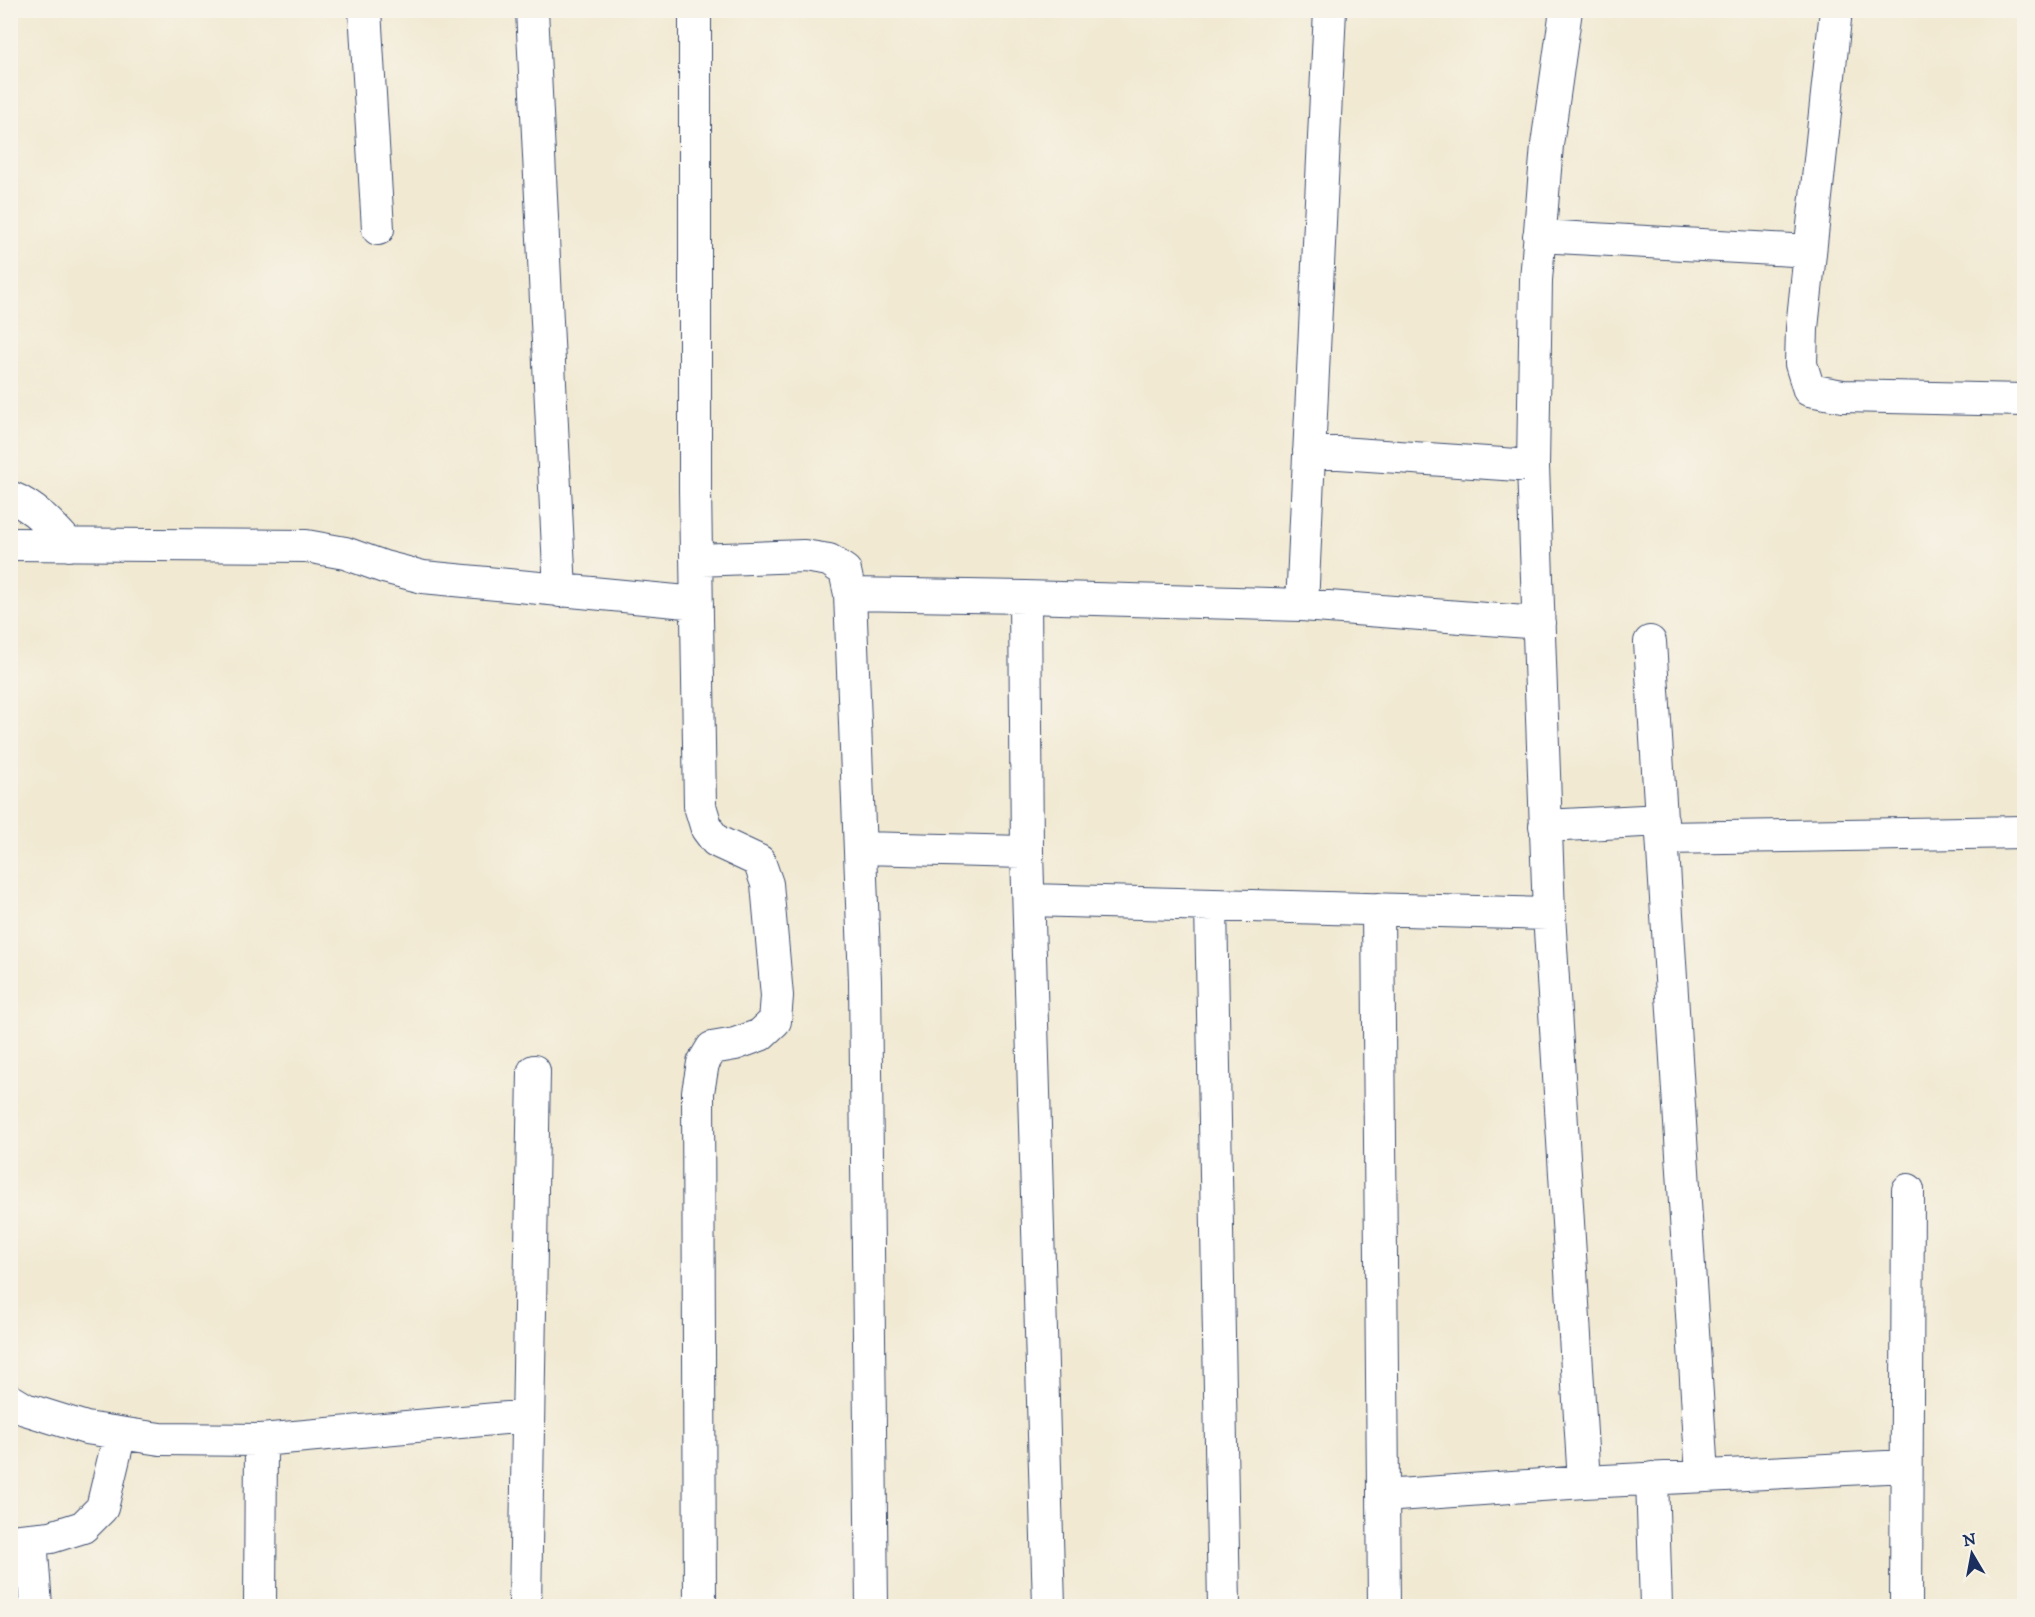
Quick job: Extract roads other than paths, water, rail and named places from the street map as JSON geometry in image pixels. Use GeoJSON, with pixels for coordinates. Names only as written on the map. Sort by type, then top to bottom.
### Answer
{"type":"FeatureCollection","features":[{"type":"Feature","properties":{"kind":"street"},"geometry":{"type":"LineString","coordinates":[[365,10],[378,229]]}},
{"type":"Feature","properties":{"kind":"street"},"geometry":{"type":"LineString","coordinates":[[532,10],[560,591]]}},
{"type":"Feature","properties":{"kind":"street"},"geometry":{"type":"LineString","coordinates":[[695,10],[696,560],[700,806],[707,829],[716,841],[759,861],[767,884],[777,996],[775,1021],[760,1035],[735,1044],[712,1048],[703,1063],[698,1092],[700,1606]]}},
{"type":"Feature","properties":{"kind":"street"},"geometry":{"type":"LineString","coordinates":[[1302,605],[1330,10]]}},
{"type":"Feature","properties":{"kind":"street"},"geometry":{"type":"LineString","coordinates":[[1566,10],[1547,145],[1539,236],[1536,280],[1533,466],[1549,914],[1584,1482]]}},
{"type":"Feature","properties":{"kind":"street"},"geometry":{"type":"LineString","coordinates":[[1836,10],[1802,328],[1801,364],[1809,390],[1843,396],[2025,400]]}},
{"type":"Feature","properties":{"kind":"street"},"geometry":{"type":"LineString","coordinates":[[1539,236],[1810,251]]}},
{"type":"Feature","properties":{"kind":"street"},"geometry":{"type":"LineString","coordinates":[[1309,451],[1533,466]]}},
{"type":"Feature","properties":{"kind":"street"},"geometry":{"type":"LineString","coordinates":[[10,497],[24,503],[48,521],[69,545]]}},
{"type":"Feature","properties":{"kind":"street"},"geometry":{"type":"LineString","coordinates":[[10,544],[306,546],[345,553],[384,567],[423,577],[697,603]]}},
{"type":"Feature","properties":{"kind":"street"},"geometry":{"type":"LineString","coordinates":[[696,560],[804,556],[829,560],[845,571],[850,594],[866,981],[872,1606]]}},
{"type":"Feature","properties":{"kind":"street"},"geometry":{"type":"LineString","coordinates":[[850,594],[1302,605],[1539,623]]}},
{"type":"Feature","properties":{"kind":"street"},"geometry":{"type":"LineString","coordinates":[[1025,597],[1027,852],[1049,1606]]}},
{"type":"Feature","properties":{"kind":"street"},"geometry":{"type":"LineString","coordinates":[[1650,642],[1702,1475]]}},
{"type":"Feature","properties":{"kind":"street"},"geometry":{"type":"LineString","coordinates":[[1545,826],[2025,832]]}},
{"type":"Feature","properties":{"kind":"street"},"geometry":{"type":"LineString","coordinates":[[861,848],[1027,852]]}},
{"type":"Feature","properties":{"kind":"street"},"geometry":{"type":"LineString","coordinates":[[1029,900],[1549,914]]}},
{"type":"Feature","properties":{"kind":"street"},"geometry":{"type":"LineString","coordinates":[[1211,905],[1224,1606]]}},
{"type":"Feature","properties":{"kind":"street"},"geometry":{"type":"LineString","coordinates":[[1378,909],[1384,1606]]}},
{"type":"Feature","properties":{"kind":"street"},"geometry":{"type":"LineString","coordinates":[[525,1606],[534,1071]]}},
{"type":"Feature","properties":{"kind":"street"},"geometry":{"type":"LineString","coordinates":[[1906,1606],[1908,1190]]}},
{"type":"Feature","properties":{"kind":"street"},"geometry":{"type":"LineString","coordinates":[[10,1400],[25,1409],[86,1428],[160,1439],[261,1440],[528,1416]]}},
{"type":"Feature","properties":{"kind":"street"},"geometry":{"type":"LineString","coordinates":[[36,1606],[21,1540],[51,1537],[82,1527],[102,1508],[120,1433]]}},
{"type":"Feature","properties":{"kind":"street"},"geometry":{"type":"LineString","coordinates":[[261,1440],[261,1606]]}},
{"type":"Feature","properties":{"kind":"street"},"geometry":{"type":"LineString","coordinates":[[1383,1496],[1702,1475],[1906,1466]]}},
{"type":"Feature","properties":{"kind":"street"},"geometry":{"type":"LineString","coordinates":[[1652,1478],[1656,1606]]}}]}
